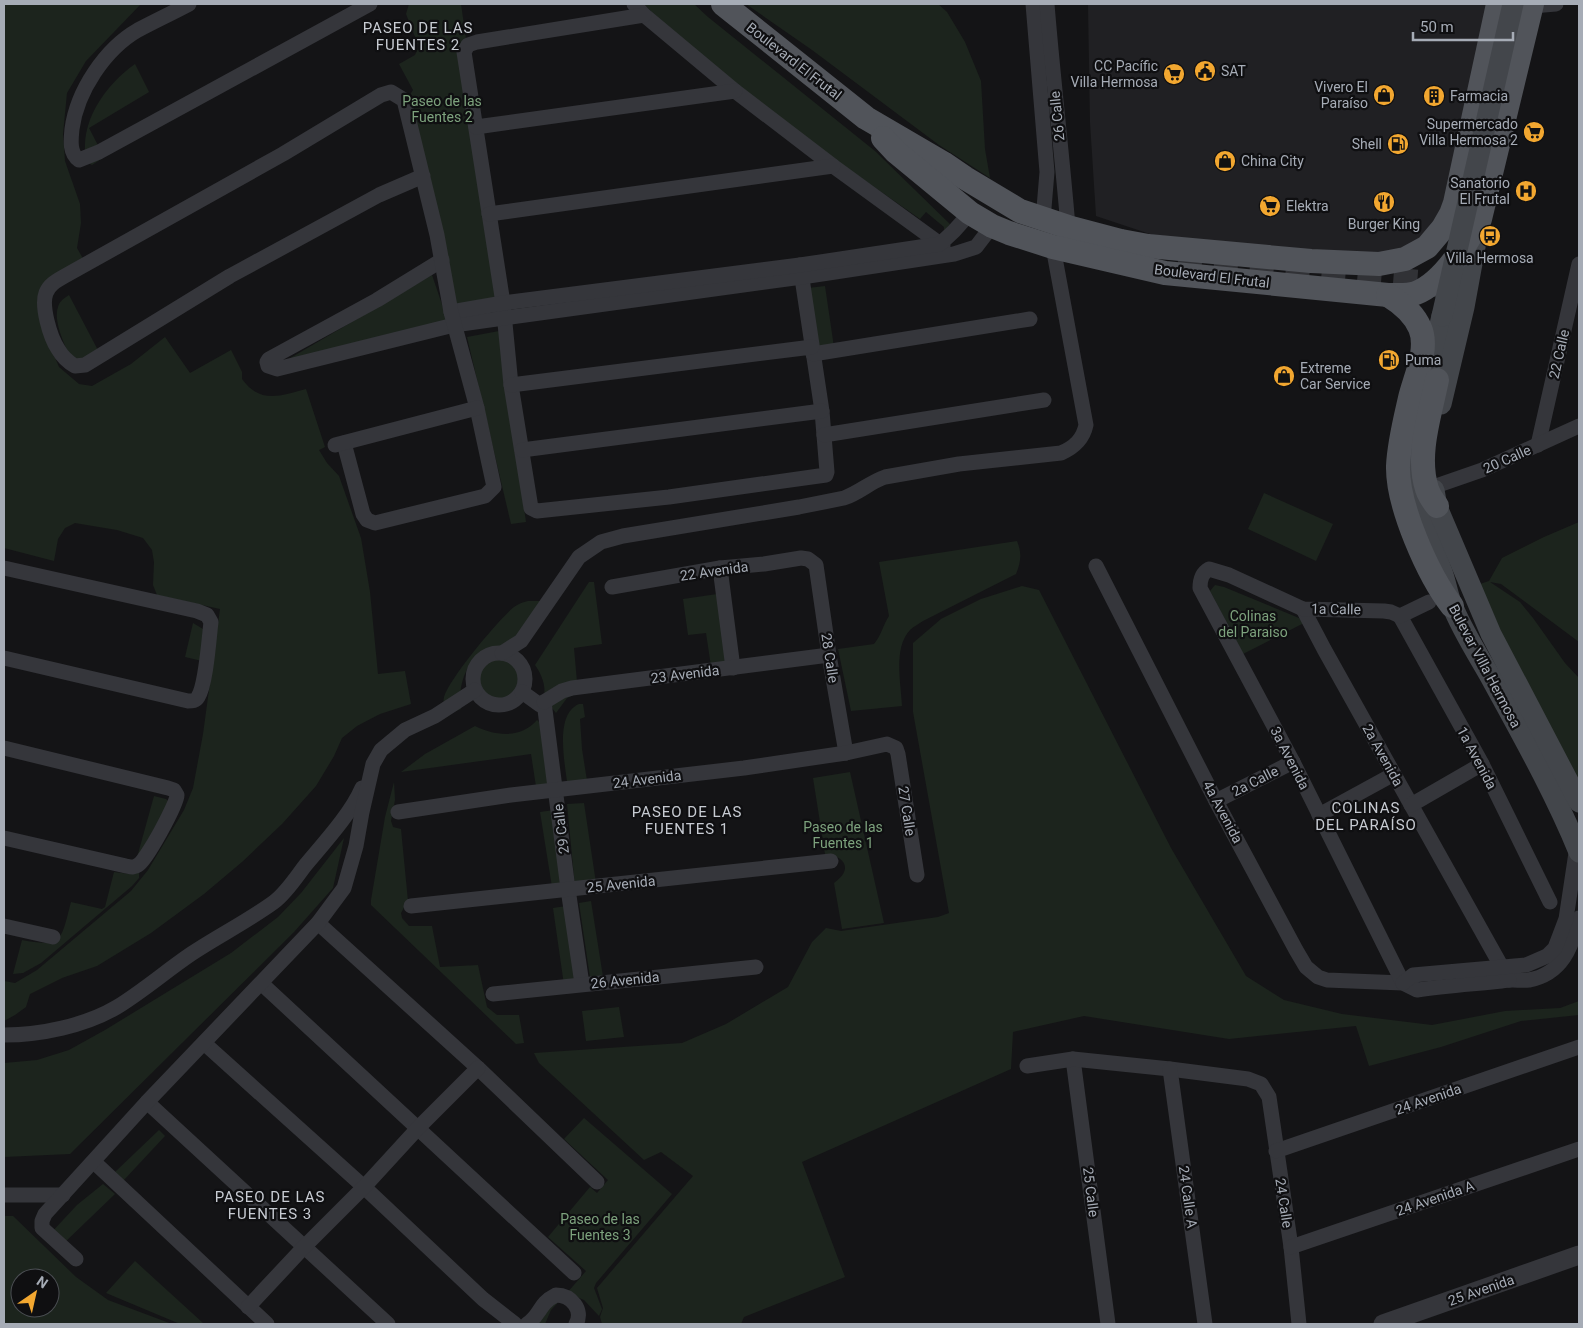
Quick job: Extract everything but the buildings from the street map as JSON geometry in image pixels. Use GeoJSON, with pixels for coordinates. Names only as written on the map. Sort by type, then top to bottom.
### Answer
{"type":"FeatureCollection","features":[{"type":"Feature","properties":{"kind":"main road","name":"Boulevard El Frutal"},"geometry":{"type":"LineString","coordinates":[[723,4],[866,118],[1020,211],[1068,228],[1148,246],[1311,261],[1379,264],[1405,259],[1427,247],[1443,228],[1455,203],[1498,4]]}},
{"type":"Feature","properties":{"kind":"main road","name":"Boulevard El Frutal"},"geometry":{"type":"LineString","coordinates":[[866,118],[896,152],[970,213],[992,226],[1053,247],[1166,273],[1398,296],[1417,292],[1446,270],[1468,240],[1480,219],[1526,5]]}},
{"type":"Feature","properties":{"kind":"main road","name":"Bulevar Villa Hermosa"},"geometry":{"type":"LineString","coordinates":[[1526,5],[1451,278],[1414,432],[1410,457],[1414,496],[1442,572],[1443,601],[1530,750],[1567,821],[1578,849]]}},
{"type":"Feature","properties":{"kind":"main road"},"geometry":{"type":"LineString","coordinates":[[970,213],[981,206],[1011,216],[1020,211]]}},
{"type":"Feature","properties":{"kind":"main road","name":"Bulevar Villa Hermosa"},"geometry":{"type":"LineString","coordinates":[[1480,219],[1464,307],[1432,452],[1435,497],[1491,634],[1579,802]]}},
{"type":"Feature","properties":{"kind":"main road"},"geometry":{"type":"LineString","coordinates":[[1443,228],[1447,235],[1454,240],[1468,240]]}},
{"type":"Feature","properties":{"kind":"main road"},"geometry":{"type":"LineString","coordinates":[[1121,241],[1171,262],[1178,262]]}},
{"type":"Feature","properties":{"kind":"main road"},"geometry":{"type":"LineString","coordinates":[[1405,259],[1420,268],[1424,274],[1424,285],[1417,292]]}},
{"type":"Feature","properties":{"kind":"main road"},"geometry":{"type":"LineString","coordinates":[[1388,295],[1404,306],[1413,317],[1420,327],[1422,338],[1421,358],[1401,439],[1398,466],[1400,490],[1406,513],[1441,592],[1443,601]]}},
{"type":"Feature","properties":{"kind":"main road"},"geometry":{"type":"LineString","coordinates":[[1435,497],[1427,490],[1423,464],[1437,380]]}},
{"type":"Feature","properties":{"kind":"street"},"geometry":{"type":"LineString","coordinates":[[189,4],[137,31],[122,42],[87,84],[79,101],[73,122],[71,140],[72,149],[77,159],[79,160],[99,152],[370,4]]}},
{"type":"Feature","properties":{"kind":"street","name":"26 Calle"},"geometry":{"type":"LineString","coordinates":[[1033,4],[1047,172],[1043,220]]}},
{"type":"Feature","properties":{"kind":"street","name":"26 Calle"},"geometry":{"type":"LineString","coordinates":[[1047,4],[1054,96],[1064,173],[1068,228]]}},
{"type":"Feature","properties":{"kind":"street"},"geometry":{"type":"LineString","coordinates":[[1526,5],[1556,4]]}},
{"type":"Feature","properties":{"kind":"street"},"geometry":{"type":"LineString","coordinates":[[801,271],[822,410],[827,472],[825,475],[669,497],[537,511],[530,507],[511,385],[503,303],[464,53],[468,46],[477,42],[639,9],[735,91],[833,166],[954,254]]}},
{"type":"Feature","properties":{"kind":"street"},"geometry":{"type":"LineString","coordinates":[[476,127],[735,91]]}},
{"type":"Feature","properties":{"kind":"street"},"geometry":{"type":"LineString","coordinates":[[423,176],[379,195],[230,276],[84,365],[79,366],[70,363],[59,351],[44,309],[46,293],[52,284],[282,154],[380,95],[391,92],[404,100],[423,176],[442,260],[453,319],[477,408],[494,484],[492,491],[485,496],[375,523],[367,520],[363,514],[339,444],[477,408]]}},
{"type":"Feature","properties":{"kind":"street"},"geometry":{"type":"LineString","coordinates":[[488,214],[833,166]]}},
{"type":"Feature","properties":{"kind":"street"},"geometry":{"type":"LineString","coordinates":[[453,319],[504,319],[801,271],[940,244],[970,213]]}},
{"type":"Feature","properties":{"kind":"street"},"geometry":{"type":"LineString","coordinates":[[442,260],[377,300],[269,359],[267,364],[270,368],[276,369],[503,303],[954,254],[976,247],[992,226]]}},
{"type":"Feature","properties":{"kind":"street"},"geometry":{"type":"LineString","coordinates":[[502,653],[522,641],[579,557],[600,542],[617,537],[844,498],[885,477],[959,464],[1061,453],[1072,449],[1084,433],[1086,424],[1053,247]]}},
{"type":"Feature","properties":{"kind":"street","name":"22 Calle"},"geometry":{"type":"LineString","coordinates":[[1538,445],[1579,264]]}},
{"type":"Feature","properties":{"kind":"street"},"geometry":{"type":"LineString","coordinates":[[511,385],[813,350],[1030,319]]}},
{"type":"Feature","properties":{"kind":"street"},"geometry":{"type":"LineString","coordinates":[[824,435],[1044,400]]}},
{"type":"Feature","properties":{"kind":"street"},"geometry":{"type":"LineString","coordinates":[[522,450],[822,410]]}},
{"type":"Feature","properties":{"kind":"street","name":"20 Calle"},"geometry":{"type":"LineString","coordinates":[[1435,497],[1482,470],[1579,426]]}},
{"type":"Feature","properties":{"kind":"street","name":"22 Avenida"},"geometry":{"type":"LineString","coordinates":[[612,587],[720,568],[801,558],[815,563]]}},
{"type":"Feature","properties":{"kind":"street","name":"28 Calle"},"geometry":{"type":"LineString","coordinates":[[815,563],[846,753]]}},
{"type":"Feature","properties":{"kind":"street","name":"4a Avenida"},"geometry":{"type":"LineString","coordinates":[[1096,566],[1216,800],[1296,950],[1310,972],[1327,980],[1403,983],[1417,990],[1509,980],[1530,980],[1552,969],[1570,948],[1579,918]]}},
{"type":"Feature","properties":{"kind":"street"},"geometry":{"type":"LineString","coordinates":[[4,568],[197,611],[207,615],[211,622],[203,678],[198,697],[188,701],[4,658]]}},
{"type":"Feature","properties":{"kind":"street"},"geometry":{"type":"LineString","coordinates":[[720,568],[733,668]]}},
{"type":"Feature","properties":{"kind":"street","name":"1a Calle"},"geometry":{"type":"LineString","coordinates":[[1200,588],[1202,576],[1209,569],[1255,586],[1303,609],[1384,611],[1400,616]]}},
{"type":"Feature","properties":{"kind":"street","name":"3a Avenida"},"geometry":{"type":"LineString","coordinates":[[1200,588],[1293,762],[1403,983]]}},
{"type":"Feature","properties":{"kind":"street"},"geometry":{"type":"LineString","coordinates":[[1400,616],[1443,601]]}},
{"type":"Feature","properties":{"kind":"street","name":"2a Avenida"},"geometry":{"type":"LineString","coordinates":[[1303,609],[1410,805],[1509,980]]}},
{"type":"Feature","properties":{"kind":"street","name":"1a Avenida"},"geometry":{"type":"LineString","coordinates":[[1400,616],[1482,764],[1550,902]]}},
{"type":"Feature","properties":{"kind":"street"},"geometry":{"type":"LineString","coordinates":[[519,662],[511,656],[502,653],[494,653],[480,661],[473,675],[475,690],[480,697],[486,702],[502,705],[517,698],[522,692],[525,677],[519,662],[522,641]]}},
{"type":"Feature","properties":{"kind":"street","name":"23 Avenida"},"geometry":{"type":"LineString","coordinates":[[544,702],[562,691],[572,688],[829,655]]}},
{"type":"Feature","properties":{"kind":"street"},"geometry":{"type":"LineString","coordinates":[[4,1035],[44,1032],[86,1020],[110,1010],[214,939],[276,901],[358,798],[381,750],[405,730],[435,716],[475,690]]}},
{"type":"Feature","properties":{"kind":"street"},"geometry":{"type":"LineString","coordinates":[[522,692],[540,705],[544,702]]}},
{"type":"Feature","properties":{"kind":"street","name":"29 Calle"},"geometry":{"type":"LineString","coordinates":[[544,702],[582,984]]}},
{"type":"Feature","properties":{"kind":"street","name":"24 Avenida"},"geometry":{"type":"LineString","coordinates":[[398,812],[556,790],[734,769],[846,753],[886,744],[896,748]]}},
{"type":"Feature","properties":{"kind":"street"},"geometry":{"type":"LineString","coordinates":[[4,748],[168,788],[174,790],[177,795],[175,805],[148,853],[141,863],[135,867],[4,838]]}},
{"type":"Feature","properties":{"kind":"street","name":"27 Calle"},"geometry":{"type":"LineString","coordinates":[[896,748],[917,875]]}},
{"type":"Feature","properties":{"kind":"street","name":"2a Calle"},"geometry":{"type":"LineString","coordinates":[[1216,800],[1293,762]]}},
{"type":"Feature","properties":{"kind":"street"},"geometry":{"type":"LineString","coordinates":[[76,1259],[42,1228],[45,1214],[148,1102],[318,923],[344,888],[356,846],[373,764]]}},
{"type":"Feature","properties":{"kind":"street"},"geometry":{"type":"LineString","coordinates":[[1410,805],[1482,764]]}},
{"type":"Feature","properties":{"kind":"street"},"geometry":{"type":"LineString","coordinates":[[1319,815],[1394,774]]}},
{"type":"Feature","properties":{"kind":"street","name":"4a Avenida"},"geometry":{"type":"LineString","coordinates":[[1403,983],[1413,975],[1526,965],[1542,960],[1554,948],[1566,919],[1578,849]]}},
{"type":"Feature","properties":{"kind":"street","name":"25 Avenida"},"geometry":{"type":"LineString","coordinates":[[410,906],[831,861]]}},
{"type":"Feature","properties":{"kind":"street"},"geometry":{"type":"LineString","coordinates":[[318,923],[478,1068],[597,1182]]}},
{"type":"Feature","properties":{"kind":"street"},"geometry":{"type":"LineString","coordinates":[[4,926],[53,937]]}},
{"type":"Feature","properties":{"kind":"street","name":"26 Avenida"},"geometry":{"type":"LineString","coordinates":[[494,994],[756,967]]}},
{"type":"Feature","properties":{"kind":"street"},"geometry":{"type":"LineString","coordinates":[[262,983],[574,1273]]}},
{"type":"Feature","properties":{"kind":"street"},"geometry":{"type":"LineString","coordinates":[[204,1043],[364,1187],[484,1299],[515,1324]]}},
{"type":"Feature","properties":{"kind":"street","name":"24 Avenida"},"geometry":{"type":"LineString","coordinates":[[1276,1151],[1579,1047]]}},
{"type":"Feature","properties":{"kind":"street"},"geometry":{"type":"LineString","coordinates":[[1027,1066],[1073,1060],[1170,1069]]}},
{"type":"Feature","properties":{"kind":"street","name":"25 Calle"},"geometry":{"type":"LineString","coordinates":[[1073,1060],[1108,1324]]}},
{"type":"Feature","properties":{"kind":"street"},"geometry":{"type":"LineString","coordinates":[[248,1307],[419,1127],[478,1068]]}},
{"type":"Feature","properties":{"kind":"street","name":"24 Calle"},"geometry":{"type":"LineString","coordinates":[[1170,1069],[1248,1079],[1261,1084],[1269,1097],[1291,1247],[1299,1324]]}},
{"type":"Feature","properties":{"kind":"street","name":"24 Calle A"},"geometry":{"type":"LineString","coordinates":[[1170,1069],[1206,1324]]}},
{"type":"Feature","properties":{"kind":"street"},"geometry":{"type":"LineString","coordinates":[[148,1102],[388,1324]]}},
{"type":"Feature","properties":{"kind":"street","name":"24 Avenida A"},"geometry":{"type":"LineString","coordinates":[[1291,1247],[1579,1149]]}},
{"type":"Feature","properties":{"kind":"street"},"geometry":{"type":"LineString","coordinates":[[94,1162],[268,1324]]}},
{"type":"Feature","properties":{"kind":"street"},"geometry":{"type":"LineString","coordinates":[[4,1195],[63,1194]]}},
{"type":"Feature","properties":{"kind":"street","name":"25 Avenida"},"geometry":{"type":"LineString","coordinates":[[1383,1324],[1579,1255]]}},
{"type":"Feature","properties":{"kind":"street"},"geometry":{"type":"LineString","coordinates":[[527,1324],[535,1318],[546,1301],[556,1295],[566,1297],[577,1307],[579,1318],[576,1324]]}},
{"type":"Feature","properties":{"kind":"shaded area"},"geometry":{"type":"Polygon","coordinates":[[[1088,4],[1489,4],[1448,206],[1430,233],[1411,246],[1376,256],[1153,235],[1096,216],[1090,122],[1088,4]]]}},
{"type":"Feature","properties":{"kind":"green space"},"geometry":{"type":"Polygon","coordinates":[[[4,4],[141,4],[86,61],[67,93],[63,134],[65,161],[80,204],[81,223],[77,248],[85,262],[46,290],[47,339],[59,367],[79,384],[92,386],[131,364],[165,337],[190,373],[231,350],[242,372],[242,379],[256,392],[263,395],[279,396],[306,389],[325,447],[319,450],[327,463],[339,476],[361,538],[370,592],[378,674],[405,671],[411,704],[380,714],[357,726],[342,738],[334,756],[316,786],[282,824],[242,862],[204,894],[151,933],[97,966],[62,978],[30,994],[26,1007],[4,1021],[4,981],[15,983],[37,970],[131,891],[148,870],[184,810],[193,788],[203,734],[220,609],[157,595],[153,585],[154,562],[152,550],[143,538],[117,530],[75,523],[65,528],[58,539],[54,561],[4,548],[4,4]]]}},
{"type":"Feature","properties":{"kind":"green space","name":"Paseo de las Fuentes 2"},"geometry":{"type":"Polygon","coordinates":[[[409,4],[461,4],[504,302],[451,312],[406,101],[413,90],[399,64],[415,55],[419,47],[406,14],[409,4]]]}},
{"type":"Feature","properties":{"kind":"green space"},"geometry":{"type":"Polygon","coordinates":[[[644,4],[694,4],[875,151],[954,228],[944,234],[944,227],[926,212],[920,219],[817,147],[666,28],[644,4]]]}},
{"type":"Feature","properties":{"kind":"green space"},"geometry":{"type":"Polygon","coordinates":[[[746,4],[938,4],[947,12],[965,42],[981,81],[985,149],[990,178],[939,145],[812,50],[746,4]]]}},
{"type":"Feature","properties":{"kind":"green space"},"geometry":{"type":"Polygon","coordinates":[[[135,64],[149,92],[89,128],[104,157],[92,165],[87,162],[85,148],[86,133],[90,120],[104,94],[124,72],[135,64]]]}},
{"type":"Feature","properties":{"kind":"green space"},"geometry":{"type":"Polygon","coordinates":[[[432,275],[448,322],[275,367],[432,275]]]}},
{"type":"Feature","properties":{"kind":"green space"},"geometry":{"type":"Polygon","coordinates":[[[825,286],[835,354],[818,357],[808,288],[825,286]]]}},
{"type":"Feature","properties":{"kind":"green space"},"geometry":{"type":"Polygon","coordinates":[[[69,295],[101,356],[95,361],[71,358],[63,340],[58,326],[57,313],[59,303],[69,295]]]}},
{"type":"Feature","properties":{"kind":"green space"},"geometry":{"type":"Polygon","coordinates":[[[499,331],[526,522],[511,524],[467,337],[499,331]]]}},
{"type":"Feature","properties":{"kind":"green space"},"geometry":{"type":"Polygon","coordinates":[[[1264,493],[1333,524],[1316,561],[1248,529],[1264,493]]]}},
{"type":"Feature","properties":{"kind":"green space"},"geometry":{"type":"Polygon","coordinates":[[[1579,522],[1579,642],[1501,584],[1490,582],[1520,602],[1565,663],[1579,678],[1579,786],[1527,690],[1480,584],[1489,581],[1502,558],[1579,522]]]}},
{"type":"Feature","properties":{"kind":"green space"},"geometry":{"type":"Polygon","coordinates":[[[1017,541],[1020,558],[1016,574],[923,621],[905,637],[901,646],[899,666],[902,706],[851,711],[838,649],[874,644],[889,616],[879,562],[1017,541]]]}},
{"type":"Feature","properties":{"kind":"green space"},"geometry":{"type":"Polygon","coordinates":[[[589,582],[594,582],[602,644],[574,648],[578,693],[567,698],[556,713],[544,698],[543,680],[535,665],[589,582]]]}},
{"type":"Feature","properties":{"kind":"green space","name":"Colinas del Paraiso"},"geometry":{"type":"Polygon","coordinates":[[[1215,585],[1299,618],[1304,623],[1243,654],[1210,591],[1215,585]]]}},
{"type":"Feature","properties":{"kind":"green space"},"geometry":{"type":"Polygon","coordinates":[[[1022,586],[1039,590],[1171,848],[1246,976],[1284,1000],[1342,1014],[1432,1025],[1505,1011],[1560,1008],[1579,1001],[1579,1015],[1521,1021],[1441,1047],[1369,1066],[1356,1026],[1229,1039],[1084,1016],[1013,1032],[1011,1069],[802,1162],[845,1277],[744,1317],[741,1324],[602,1324],[600,1317],[603,1308],[597,1288],[693,1176],[661,1152],[644,1160],[539,1063],[534,1053],[682,1043],[726,1024],[788,987],[812,942],[826,928],[841,931],[938,917],[949,913],[913,712],[913,643],[941,619],[981,599],[1022,586]]]}},
{"type":"Feature","properties":{"kind":"green space"},"geometry":{"type":"Polygon","coordinates":[[[724,593],[737,669],[712,673],[706,633],[688,635],[683,599],[724,593]]]}},
{"type":"Feature","properties":{"kind":"green space"},"geometry":{"type":"Polygon","coordinates":[[[528,601],[542,601],[512,651],[489,650],[474,659],[462,683],[460,692],[461,709],[445,716],[444,697],[464,664],[514,607],[528,601]]]}},
{"type":"Feature","properties":{"kind":"green space"},"geometry":{"type":"Polygon","coordinates":[[[193,623],[203,629],[202,661],[185,657],[193,623]]]}},
{"type":"Feature","properties":{"kind":"green space"},"geometry":{"type":"Polygon","coordinates":[[[499,654],[508,656],[519,665],[524,679],[522,688],[513,699],[499,704],[490,702],[479,693],[474,679],[476,670],[485,659],[499,654]]]}},
{"type":"Feature","properties":{"kind":"green space"},"geometry":{"type":"Polygon","coordinates":[[[579,704],[583,704],[585,717],[580,719],[582,749],[588,787],[568,790],[563,742],[564,730],[566,719],[571,710],[579,704]]]}},
{"type":"Feature","properties":{"kind":"green space"},"geometry":{"type":"Polygon","coordinates":[[[537,720],[541,724],[553,793],[537,793],[531,754],[401,772],[425,754],[475,726],[499,734],[508,734],[523,730],[537,720]]]}},
{"type":"Feature","properties":{"kind":"green space","name":"Paseo de las Fuentes 1"},"geometry":{"type":"Polygon","coordinates":[[[850,772],[884,923],[842,929],[834,883],[844,873],[845,869],[844,864],[838,858],[825,854],[813,778],[850,772]]]}},
{"type":"Feature","properties":{"kind":"green space"},"geometry":{"type":"Polygon","coordinates":[[[394,782],[395,800],[391,821],[393,827],[401,829],[408,901],[401,913],[402,918],[409,926],[432,926],[440,967],[478,965],[487,1007],[497,1015],[519,1015],[524,1043],[516,1044],[371,905],[385,817],[394,782]]]}},
{"type":"Feature","properties":{"kind":"green space"},"geometry":{"type":"Polygon","coordinates":[[[154,796],[166,799],[169,802],[136,861],[154,796]]]}},
{"type":"Feature","properties":{"kind":"green space"},"geometry":{"type":"Polygon","coordinates":[[[584,803],[596,883],[575,887],[567,804],[584,803]]]}},
{"type":"Feature","properties":{"kind":"green space"},"geometry":{"type":"Polygon","coordinates":[[[554,810],[563,887],[552,887],[540,812],[554,810]]]}},
{"type":"Feature","properties":{"kind":"green space"},"geometry":{"type":"Polygon","coordinates":[[[344,838],[333,888],[294,932],[70,1154],[4,1157],[4,1063],[37,1060],[69,1050],[231,953],[278,917],[301,893],[344,838]]]}},
{"type":"Feature","properties":{"kind":"green space"},"geometry":{"type":"Polygon","coordinates":[[[139,871],[139,878],[132,886],[41,963],[23,973],[13,974],[22,940],[46,943],[59,938],[65,925],[71,902],[102,909],[105,907],[114,872],[129,874],[139,871]]]}},
{"type":"Feature","properties":{"kind":"green space"},"geometry":{"type":"Polygon","coordinates":[[[591,901],[604,983],[591,984],[579,903],[591,901]]]}},
{"type":"Feature","properties":{"kind":"green space"},"geometry":{"type":"Polygon","coordinates":[[[566,906],[579,984],[564,985],[553,908],[566,906]]]}},
{"type":"Feature","properties":{"kind":"green space"},"geometry":{"type":"Polygon","coordinates":[[[619,1007],[624,1037],[586,1041],[582,1011],[619,1007]]]}},
{"type":"Feature","properties":{"kind":"green space","name":"Paseo de las Fuentes 3"},"geometry":{"type":"Polygon","coordinates":[[[584,1118],[672,1194],[596,1283],[594,1288],[602,1309],[599,1316],[584,1300],[567,1293],[586,1271],[548,1237],[590,1187],[597,1193],[608,1180],[564,1139],[584,1118]]]}},
{"type":"Feature","properties":{"kind":"green space"},"geometry":{"type":"Polygon","coordinates":[[[159,1130],[165,1136],[123,1181],[114,1173],[159,1130]]]}},
{"type":"Feature","properties":{"kind":"green space"},"geometry":{"type":"Polygon","coordinates":[[[103,1184],[115,1194],[63,1244],[50,1234],[77,1205],[103,1184]]]}},
{"type":"Feature","properties":{"kind":"green space"},"geometry":{"type":"Polygon","coordinates":[[[4,1216],[13,1216],[76,1277],[108,1300],[172,1324],[4,1324],[4,1216]]]}},
{"type":"Feature","properties":{"kind":"green space"},"geometry":{"type":"Polygon","coordinates":[[[135,1261],[205,1324],[180,1324],[106,1293],[135,1261]]]}},
{"type":"Feature","properties":{"kind":"green space"},"geometry":{"type":"Polygon","coordinates":[[[567,1293],[551,1310],[545,1324],[533,1324],[549,1306],[567,1293]]]}},
{"type":"Feature","properties":{"kind":"tunnel"},"geometry":{"type":"LineString","coordinates":[[1178,262],[1433,283],[1444,288]]}},
{"type":"Feature","properties":{"kind":"place","name":"SAT"},"geometry":{"type":"Point","coordinates":[1205,71]}},
{"type":"Feature","properties":{"kind":"place","name":"CC Pacífic Villa Hermosa"},"geometry":{"type":"Point","coordinates":[1174,74]}},
{"type":"Feature","properties":{"kind":"place","name":"Vivero El Paraíso"},"geometry":{"type":"Point","coordinates":[1384,95]}},
{"type":"Feature","properties":{"kind":"place","name":"Farmacia"},"geometry":{"type":"Point","coordinates":[1434,96]}},
{"type":"Feature","properties":{"kind":"place","name":"Supermercado Villa Hermosa 2"},"geometry":{"type":"Point","coordinates":[1534,132]}},
{"type":"Feature","properties":{"kind":"place","name":"Shell"},"geometry":{"type":"Point","coordinates":[1398,144]}},
{"type":"Feature","properties":{"kind":"place","name":"China City"},"geometry":{"type":"Point","coordinates":[1225,161]}},
{"type":"Feature","properties":{"kind":"place","name":"Sanatorio El Frutal"},"geometry":{"type":"Point","coordinates":[1526,191]}},
{"type":"Feature","properties":{"kind":"place","name":"Burger King"},"geometry":{"type":"Point","coordinates":[1384,202]}},
{"type":"Feature","properties":{"kind":"place","name":"Elektra"},"geometry":{"type":"Point","coordinates":[1270,206]}},
{"type":"Feature","properties":{"kind":"place","name":"Villa Hermosa"},"geometry":{"type":"Point","coordinates":[1490,236]}},
{"type":"Feature","properties":{"kind":"place","name":"Puma"},"geometry":{"type":"Point","coordinates":[1389,360]}},
{"type":"Feature","properties":{"kind":"place","name":"Extreme Car Service"},"geometry":{"type":"Point","coordinates":[1284,376]}},
{"type":"Feature","properties":{"kind":"district","name":"PASEO DE LAS FUENTES 2"},"geometry":{"type":"Point","coordinates":[418,36]}},
{"type":"Feature","properties":{"kind":"district","name":"COLINAS DEL PARAÍSO"},"geometry":{"type":"Point","coordinates":[1366,816]}},
{"type":"Feature","properties":{"kind":"district","name":"PASEO DE LAS FUENTES 1"},"geometry":{"type":"Point","coordinates":[687,820]}},
{"type":"Feature","properties":{"kind":"district","name":"PASEO DE LAS FUENTES 3"},"geometry":{"type":"Point","coordinates":[270,1206]}}]}
